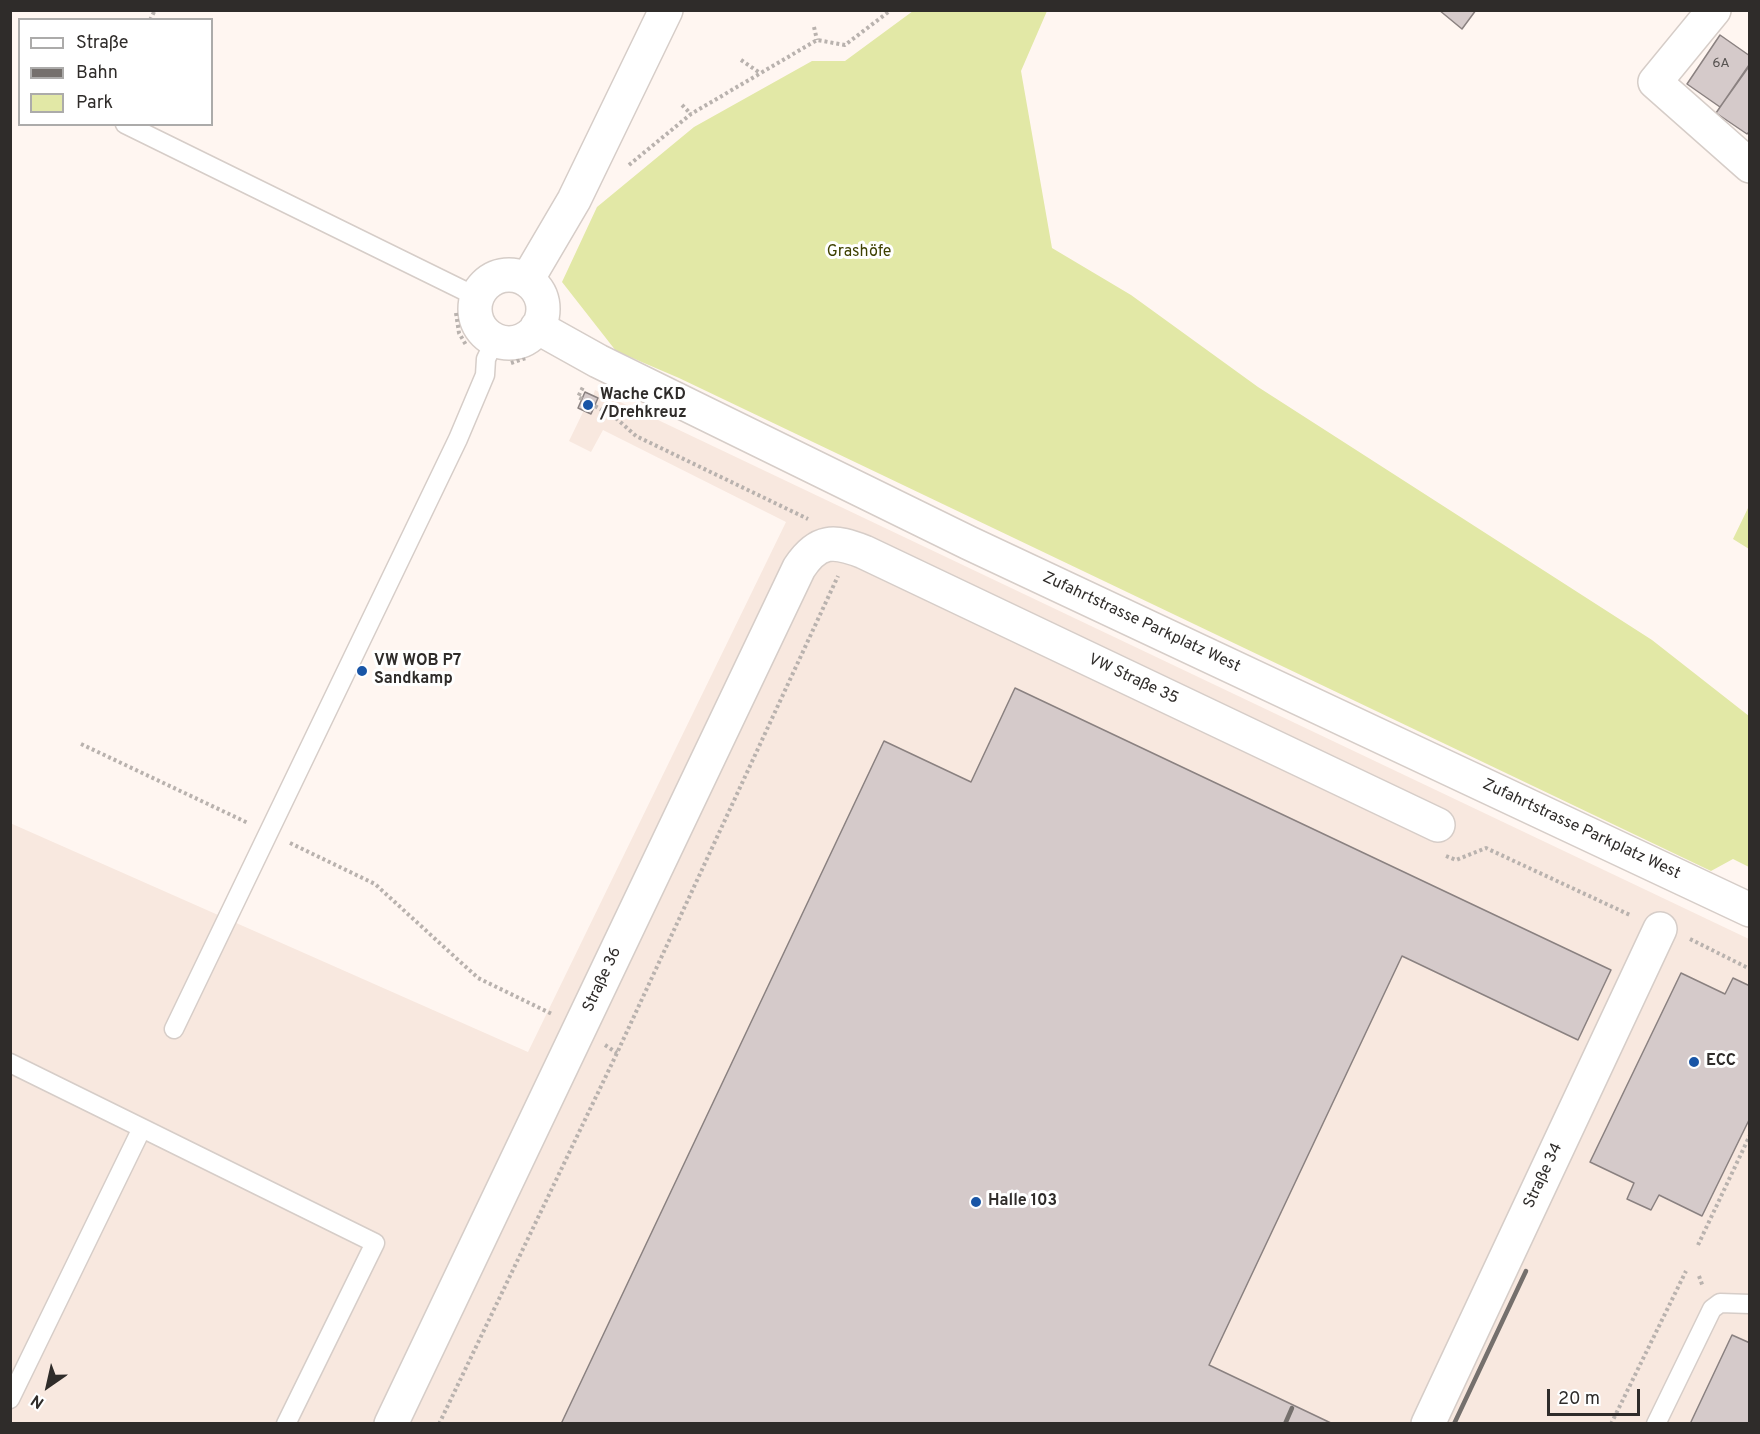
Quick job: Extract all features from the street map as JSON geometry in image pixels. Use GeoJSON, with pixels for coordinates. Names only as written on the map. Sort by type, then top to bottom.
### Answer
{"type":"FeatureCollection","features":[{"type":"Feature","properties":{"kind":"street"},"geometry":{"type":"LineString","coordinates":[[527,280],[574,200],[666,10]]}},
{"type":"Feature","properties":{"kind":"street"},"geometry":{"type":"LineString","coordinates":[[1714,10],[1655,82],[1749,166]]}},
{"type":"Feature","properties":{"kind":"street"},"geometry":{"type":"LineString","coordinates":[[507,274],[527,280],[535,287],[543,306],[537,327],[531,335],[514,343],[495,340],[479,326],[476,317],[477,297],[481,288],[497,276],[507,274]]}},
{"type":"Feature","properties":{"kind":"street","name":"Zufahrtstrasse Parkplatz West"},"geometry":{"type":"LineString","coordinates":[[537,327],[598,361],[959,537],[1749,910]]}},
{"type":"Feature","properties":{"kind":"street","name":"VW Straße 35"},"geometry":{"type":"LineString","coordinates":[[833,557],[835,542],[864,552],[1438,825]]}},
{"type":"Feature","properties":{"kind":"street","name":"Straße 36"},"geometry":{"type":"LineString","coordinates":[[391,1424],[798,568],[805,558],[833,557]]}},
{"type":"Feature","properties":{"kind":"street","name":"Straße 34"},"geometry":{"type":"LineString","coordinates":[[1428,1424],[1660,929]]}},
{"type":"Feature","properties":{"kind":"lane"},"geometry":{"type":"LineString","coordinates":[[129,126],[477,297]]}},
{"type":"Feature","properties":{"kind":"lane"},"geometry":{"type":"LineString","coordinates":[[174,1029],[458,439],[485,375],[486,359],[495,340]]}},
{"type":"Feature","properties":{"kind":"lane"},"geometry":{"type":"LineString","coordinates":[[10,1063],[375,1243],[286,1424]]}},
{"type":"Feature","properties":{"kind":"lane"},"geometry":{"type":"LineString","coordinates":[[10,1399],[142,1128]]}},
{"type":"Feature","properties":{"kind":"lane"},"geometry":{"type":"LineString","coordinates":[[1656,1424],[1712,1309],[1720,1304],[1749,1304]]}},
{"type":"Feature","properties":{"kind":"path"},"geometry":{"type":"LineString","coordinates":[[627,166],[691,114],[760,73],[816,40],[844,45],[891,10]]}},
{"type":"Feature","properties":{"kind":"path"},"geometry":{"type":"LineString","coordinates":[[814,27],[816,40]]}},
{"type":"Feature","properties":{"kind":"path"},"geometry":{"type":"LineString","coordinates":[[741,60],[760,73]]}},
{"type":"Feature","properties":{"kind":"path"},"geometry":{"type":"LineString","coordinates":[[682,105],[691,114]]}},
{"type":"Feature","properties":{"kind":"path"},"geometry":{"type":"LineString","coordinates":[[595,406],[617,418],[636,436]]}},
{"type":"Feature","properties":{"kind":"path"},"geometry":{"type":"LineString","coordinates":[[439,1424],[617,1053],[833,557]]}},
{"type":"Feature","properties":{"kind":"path"},"geometry":{"type":"LineString","coordinates":[[81,744],[375,884],[478,978],[581,1028],[617,1053]]}},
{"type":"Feature","properties":{"kind":"path"},"geometry":{"type":"LineString","coordinates":[[1660,929],[1680,934],[1749,969]]}},
{"type":"Feature","properties":{"kind":"path"},"geometry":{"type":"LineString","coordinates":[[1698,1245],[1749,1135]]}},
{"type":"Feature","properties":{"kind":"path"},"geometry":{"type":"LineString","coordinates":[[1611,1424],[1686,1271]]}},
{"type":"Feature","properties":{"kind":"shaded area"},"geometry":{"type":"Polygon","coordinates":[[[595,390],[1749,939],[1749,1423],[11,1423],[10,823],[528,1052],[786,522],[603,430],[591,452],[569,441],[584,410],[592,413],[598,398],[593,396],[595,390]]]}},
{"type":"Feature","properties":{"kind":"green space","name":"Grashöfe"},"geometry":{"type":"Polygon","coordinates":[[[913,11],[1047,11],[1021,71],[1052,248],[1131,295],[1258,387],[1652,640],[1749,716],[1749,867],[1733,859],[1711,871],[679,378],[616,351],[562,282],[597,207],[694,127],[812,61],[845,61],[913,11]]]}},
{"type":"Feature","properties":{"kind":"green space"},"geometry":{"type":"Polygon","coordinates":[[[1749,506],[1749,549],[1733,539],[1749,506]]]}},
{"type":"Feature","properties":{"kind":"building"},"geometry":{"type":"Polygon","coordinates":[[[1439,10],[1476,10],[1462,29],[1439,10]]]}},
{"type":"Feature","properties":{"kind":"building"},"geometry":{"type":"Polygon","coordinates":[[[1720,35],[1750,56],[1750,65],[1720,107],[1687,84],[1720,35]]]}},
{"type":"Feature","properties":{"kind":"building"},"geometry":{"type":"Polygon","coordinates":[[[1749,65],[1750,131],[1747,134],[1716,113],[1749,65]]]}},
{"type":"Feature","properties":{"kind":"building","name":"Wache CKD /Drehkreuz"},"geometry":{"type":"Polygon","coordinates":[[[585,392],[598,398],[591,414],[578,408],[585,392]]]}},
{"type":"Feature","properties":{"kind":"building","name":"Halle 103"},"geometry":{"type":"Polygon","coordinates":[[[1015,688],[1611,970],[1578,1040],[1402,956],[1209,1365],[1333,1424],[561,1424],[884,741],[971,782],[1015,688]]]}},
{"type":"Feature","properties":{"kind":"building","name":"ECC"},"geometry":{"type":"Polygon","coordinates":[[[1681,973],[1725,994],[1733,978],[1750,986],[1750,1118],[1702,1216],[1659,1195],[1651,1210],[1627,1199],[1634,1183],[1590,1162],[1681,973]]]}},
{"type":"Feature","properties":{"kind":"building"},"geometry":{"type":"Polygon","coordinates":[[[1732,1335],[1750,1343],[1750,1424],[1690,1424],[1732,1335]]]}},
{"type":"Feature","properties":{"kind":"railway"},"geometry":{"type":"LineString","coordinates":[[1454,1424],[1526,1271]]}},
{"type":"Feature","properties":{"kind":"railway"},"geometry":{"type":"LineString","coordinates":[[1285,1424],[1292,1408]]}},
{"type":"Feature","properties":{"kind":"place","name":"Wache CKD /Drehkreuz"},"geometry":{"type":"Point","coordinates":[588,405]}},
{"type":"Feature","properties":{"kind":"place","name":"VW WOB P7 Sandkamp"},"geometry":{"type":"Point","coordinates":[362,671]}},
{"type":"Feature","properties":{"kind":"place","name":"ECC"},"geometry":{"type":"Point","coordinates":[1694,1062]}},
{"type":"Feature","properties":{"kind":"place","name":"Halle 103"},"geometry":{"type":"Point","coordinates":[976,1202]}}]}
